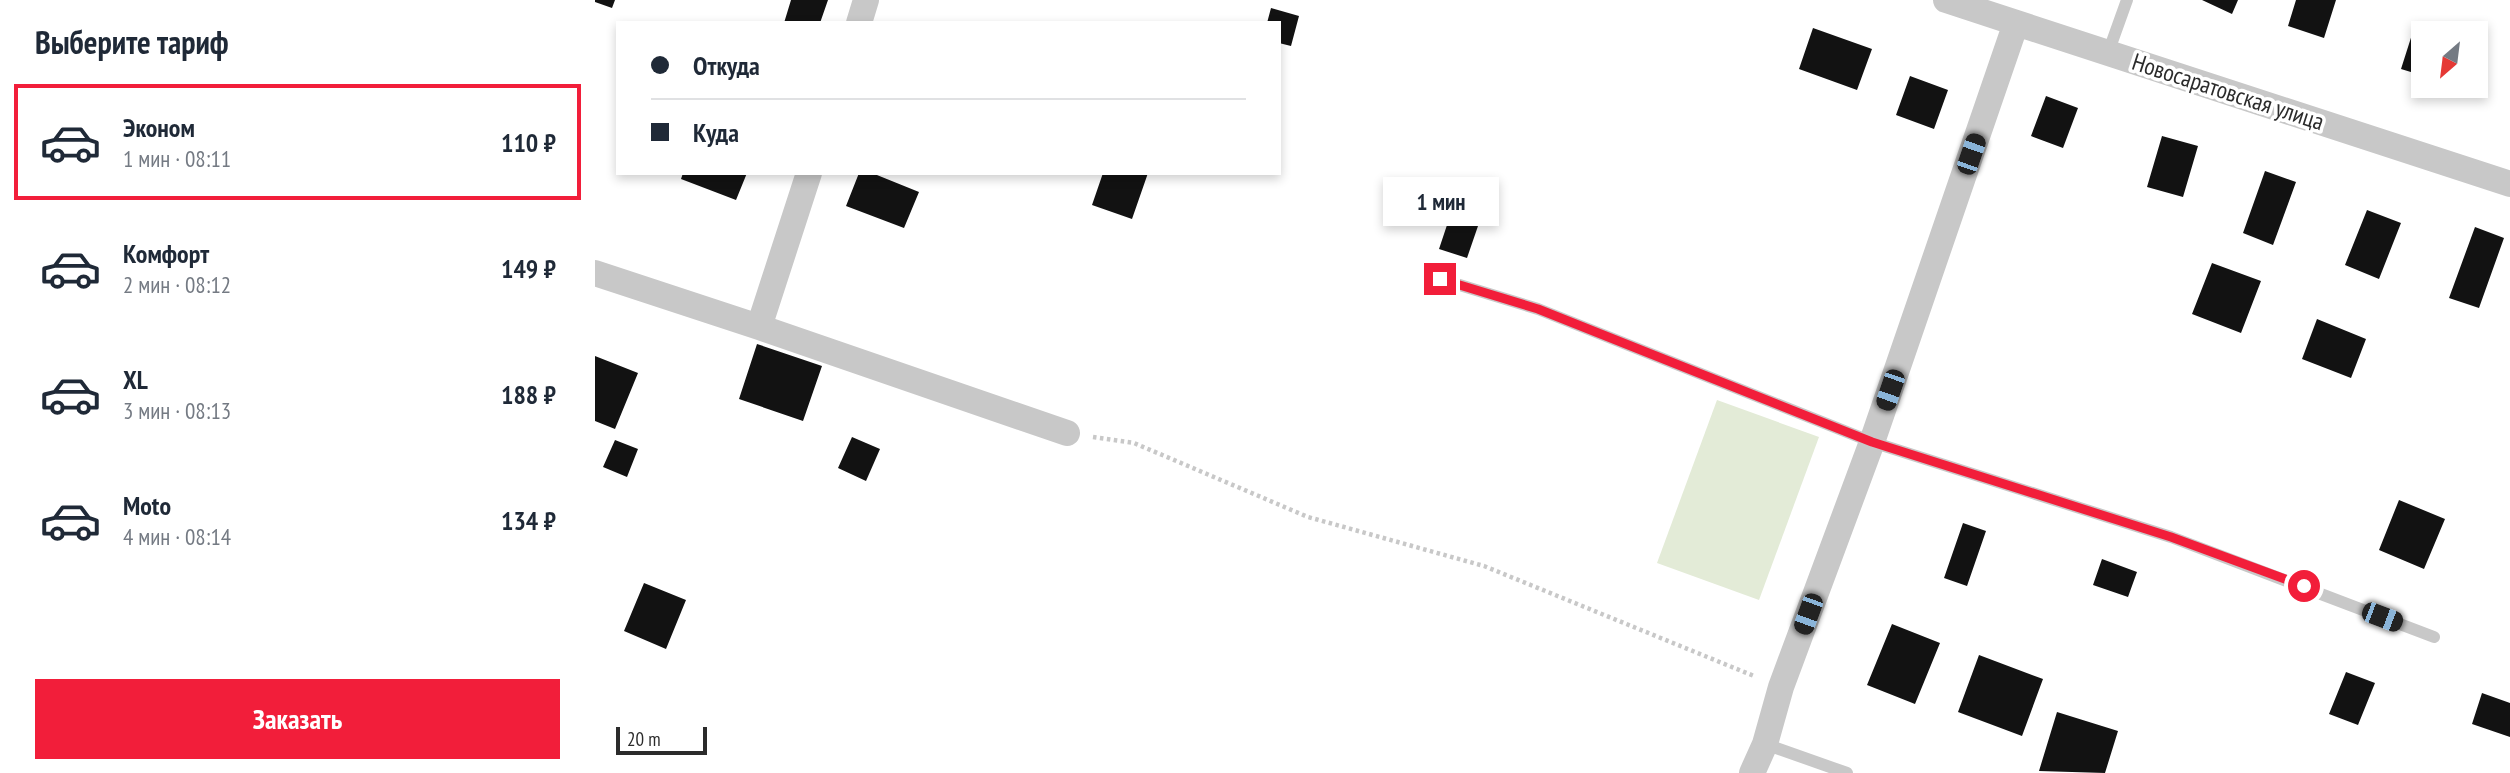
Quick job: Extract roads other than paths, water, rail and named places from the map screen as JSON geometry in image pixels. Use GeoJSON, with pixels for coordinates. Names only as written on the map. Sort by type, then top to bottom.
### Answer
{"type":"FeatureCollection","features":[{"type":"Feature","properties":{"kind":"street"},"geometry":{"type":"LineString","coordinates":[[860,21],[866,0]]}},
{"type":"Feature","properties":{"kind":"street","name":"Новосаратовская улица"},"geometry":{"type":"LineString","coordinates":[[1946,0],[2510,184]]}},
{"type":"Feature","properties":{"kind":"street"},"geometry":{"type":"LineString","coordinates":[[1752,773],[1765,744],[1781,687],[1872,442],[2016,23]]}},
{"type":"Feature","properties":{"kind":"street"},"geometry":{"type":"LineString","coordinates":[[759,327],[809,175]]}},
{"type":"Feature","properties":{"kind":"street"},"geometry":{"type":"LineString","coordinates":[[595,273],[1067,433]]}},
{"type":"Feature","properties":{"kind":"lane"},"geometry":{"type":"LineString","coordinates":[[2108,53],[2127,0]]}},
{"type":"Feature","properties":{"kind":"lane"},"geometry":{"type":"LineString","coordinates":[[1440,279],[1538,309],[1872,442],[2171,537],[2434,637]]}},
{"type":"Feature","properties":{"kind":"lane"},"geometry":{"type":"LineString","coordinates":[[1765,744],[1847,773]]}}]}
